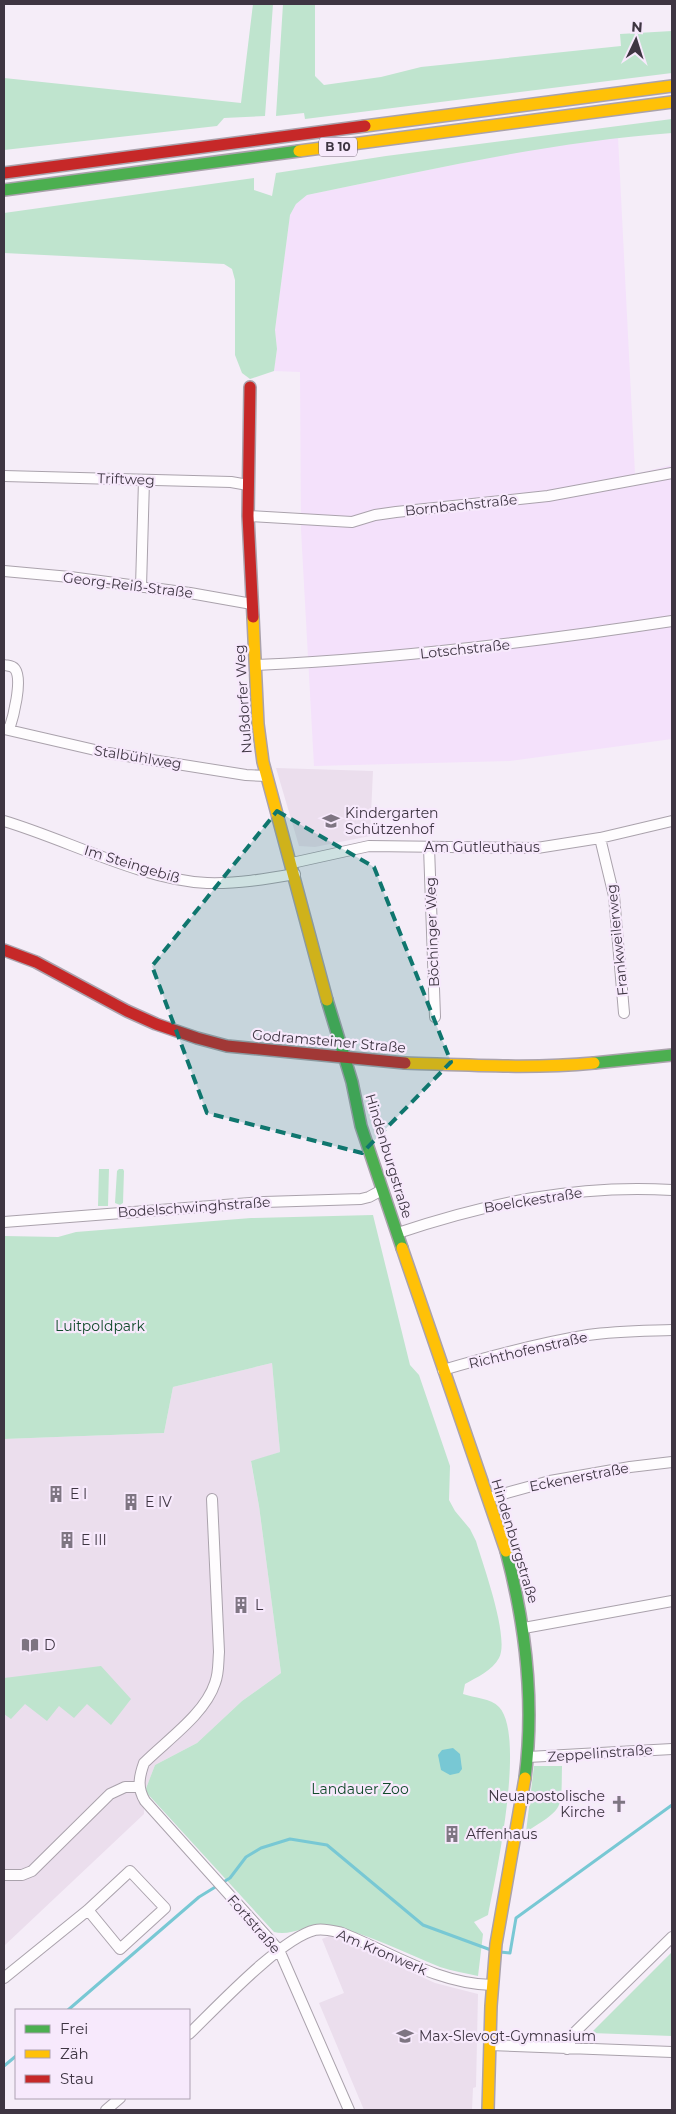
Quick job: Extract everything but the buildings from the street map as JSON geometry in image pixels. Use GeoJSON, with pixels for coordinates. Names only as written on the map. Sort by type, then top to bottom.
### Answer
{"type":"FeatureCollection","features":[{"type":"Feature","properties":{"kind":"main road","name":"B 10"},"geometry":{"type":"LineString","coordinates":[[4,173],[672,86]]}},
{"type":"Feature","properties":{"kind":"main road","name":"B 10"},"geometry":{"type":"LineString","coordinates":[[4,190],[672,102]]}},
{"type":"Feature","properties":{"kind":"main road","name":"Nußdorfer Weg"},"geometry":{"type":"LineString","coordinates":[[250,387],[248,516],[260,741],[267,776],[338,1040],[345,1058]]}},
{"type":"Feature","properties":{"kind":"main road","name":"Godramsteiner Straße"},"geometry":{"type":"LineString","coordinates":[[4,950],[36,962],[127,1011],[156,1024],[228,1046],[438,1065],[571,1065],[672,1055]]}},
{"type":"Feature","properties":{"kind":"main road","name":"Hindenburgstraße"},"geometry":{"type":"LineString","coordinates":[[345,1058],[361,1126],[488,1498],[516,1589],[524,1628],[530,1705],[528,1757],[494,1962],[488,2110]]}},
{"type":"Feature","properties":{"kind":"street","name":"Bornbachstraße"},"geometry":{"type":"LineString","coordinates":[[248,516],[352,522],[389,513],[548,496],[672,473]]}},
{"type":"Feature","properties":{"kind":"street","name":"Triftweg"},"geometry":{"type":"LineString","coordinates":[[4,476],[231,482],[248,486]]}},
{"type":"Feature","properties":{"kind":"street"},"geometry":{"type":"LineString","coordinates":[[141,587],[144,480]]}},
{"type":"Feature","properties":{"kind":"street","name":"Georg-Reiß-Straße"},"geometry":{"type":"LineString","coordinates":[[4,571],[70,577],[212,596],[252,604]]}},
{"type":"Feature","properties":{"kind":"street","name":"Lotschstraße"},"geometry":{"type":"LineString","coordinates":[[256,665],[344,661],[458,650],[565,638],[672,621]]}},
{"type":"Feature","properties":{"kind":"street","name":"Stalbühlweg"},"geometry":{"type":"LineString","coordinates":[[4,665],[12,666],[15,669],[18,681],[7,729],[108,753],[246,775],[267,776]]}},
{"type":"Feature","properties":{"kind":"street","name":"Im Steingebiß"},"geometry":{"type":"LineString","coordinates":[[4,821],[56,838],[135,868],[177,879],[206,883],[232,883],[293,868]]}},
{"type":"Feature","properties":{"kind":"street","name":"Am Gutleuthaus"},"geometry":{"type":"LineString","coordinates":[[293,868],[369,846],[520,849],[553,846],[600,838],[672,821]]}},
{"type":"Feature","properties":{"kind":"street","name":"Frankweilerweg"},"geometry":{"type":"LineString","coordinates":[[600,838],[614,896],[624,1013]]}},
{"type":"Feature","properties":{"kind":"street","name":"Böchinger Weg"},"geometry":{"type":"LineString","coordinates":[[429,847],[435,1017]]}},
{"type":"Feature","properties":{"kind":"street","name":"Boelckestraße"},"geometry":{"type":"LineString","coordinates":[[398,1234],[476,1209],[554,1194],[614,1188],[672,1190]]}},
{"type":"Feature","properties":{"kind":"street","name":"Bodelschwinghstraße"},"geometry":{"type":"LineString","coordinates":[[4,1222],[264,1202],[361,1199],[382,1190]]}},
{"type":"Feature","properties":{"kind":"street","name":"Richthofenstraße"},"geometry":{"type":"LineString","coordinates":[[443,1370],[518,1349],[573,1338],[627,1332],[672,1330]]}},
{"type":"Feature","properties":{"kind":"street","name":"Eckenerstraße"},"geometry":{"type":"LineString","coordinates":[[488,1498],[550,1481],[630,1467],[672,1462]]}},
{"type":"Feature","properties":{"kind":"street"},"geometry":{"type":"LineString","coordinates":[[4,1875],[22,1875],[32,1871],[110,1794],[125,1787],[139,1787],[140,1774],[144,1763],[195,1714],[209,1696],[217,1678],[219,1652],[212,1499]]}},
{"type":"Feature","properties":{"kind":"street"},"geometry":{"type":"LineString","coordinates":[[524,1628],[672,1600]]}},
{"type":"Feature","properties":{"kind":"street","name":"Zeppelinstraße"},"geometry":{"type":"LineString","coordinates":[[528,1757],[672,1749]]}},
{"type":"Feature","properties":{"kind":"street","name":"Fortstraße"},"geometry":{"type":"LineString","coordinates":[[139,1787],[145,1801],[279,1950],[349,2110]]}},
{"type":"Feature","properties":{"kind":"street"},"geometry":{"type":"LineString","coordinates":[[4,1978],[88,1910],[130,1871],[165,1908],[120,1949],[88,1910]]}},
{"type":"Feature","properties":{"kind":"street","name":"Am Kronwerk"},"geometry":{"type":"LineString","coordinates":[[190,2033],[279,1950],[315,1930],[329,1930],[348,1935],[448,1978],[479,1985],[492,1985]]}},
{"type":"Feature","properties":{"kind":"street"},"geometry":{"type":"LineString","coordinates":[[567,2048],[575,2032],[672,1937]]}},
{"type":"Feature","properties":{"kind":"street"},"geometry":{"type":"LineString","coordinates":[[490,2045],[672,2052]]}},
{"type":"Feature","properties":{"kind":"street"},"geometry":{"type":"LineString","coordinates":[[106,2110],[119,2099]]}},
{"type":"Feature","properties":{"kind":"highlighted area"},"geometry":{"type":"Polygon","coordinates":[[[277,811],[374,867],[451,1062],[362,1153],[207,1113],[152,966],[277,811]]]}},
{"type":"Feature","properties":{"kind":"shaded area"},"geometry":{"type":"Polygon","coordinates":[[[618,137],[635,474],[672,465],[672,739],[510,761],[314,766],[301,530],[300,372],[274,371],[277,349],[275,330],[290,215],[296,204],[307,195],[536,148],[618,137]]]}},
{"type":"Feature","properties":{"kind":"shaded area","name":"Kindergarten Schützenhof"},"geometry":{"type":"Polygon","coordinates":[[[276,768],[373,771],[370,836],[315,847],[299,846],[276,768]]]}},
{"type":"Feature","properties":{"kind":"shaded area"},"geometry":{"type":"Polygon","coordinates":[[[272,1363],[280,1452],[251,1462],[259,1506],[281,1673],[242,1701],[197,1743],[155,1765],[145,1791],[144,1814],[4,1946],[4,1439],[164,1433],[173,1387],[272,1363]]]}},
{"type":"Feature","properties":{"kind":"shaded area","name":"Max-Slevogt-Gymnasium"},"geometry":{"type":"Polygon","coordinates":[[[331,1935],[435,1983],[478,1994],[476,2087],[473,2088],[472,2110],[364,2110],[319,2003],[344,1993],[322,1939],[331,1935]]]}},
{"type":"Feature","properties":{"kind":"green space"},"geometry":{"type":"Polygon","coordinates":[[[253,4],[273,4],[265,116],[224,118],[217,126],[4,150],[4,78],[241,103],[253,4]]]}},
{"type":"Feature","properties":{"kind":"green space"},"geometry":{"type":"Polygon","coordinates":[[[283,4],[315,4],[315,76],[324,85],[381,77],[421,67],[621,46],[620,34],[672,31],[672,73],[305,119],[304,113],[276,116],[283,4]]]}},
{"type":"Feature","properties":{"kind":"green space"},"geometry":{"type":"Polygon","coordinates":[[[672,119],[672,133],[626,137],[534,150],[307,195],[296,204],[290,215],[275,330],[277,349],[274,371],[250,379],[242,373],[235,355],[235,280],[232,269],[224,264],[4,253],[4,213],[254,178],[254,190],[272,196],[276,173],[386,156],[672,119]]]}},
{"type":"Feature","properties":{"kind":"green space"},"geometry":{"type":"Polygon","coordinates":[[[99,1169],[109,1169],[108,1206],[98,1206],[99,1169]]]}},
{"type":"Feature","properties":{"kind":"green space"},"geometry":{"type":"Polygon","coordinates":[[[119,1169],[124,1171],[123,1203],[120,1205],[115,1203],[117,1171],[119,1169]]]}},
{"type":"Feature","properties":{"kind":"green space","name":"Landauer Zoo"},"geometry":{"type":"Polygon","coordinates":[[[373,1215],[410,1365],[419,1375],[450,1466],[449,1500],[455,1511],[470,1529],[476,1541],[494,1601],[501,1635],[501,1648],[496,1663],[465,1684],[463,1694],[487,1700],[499,1707],[507,1722],[510,1746],[507,1807],[492,1896],[488,1915],[474,1922],[483,1934],[478,1976],[440,1967],[345,1929],[324,1925],[288,1933],[274,1932],[145,1791],[155,1765],[197,1743],[242,1701],[281,1673],[259,1506],[251,1461],[280,1452],[272,1363],[173,1387],[164,1433],[4,1439],[4,1236],[58,1237],[76,1232],[251,1218],[373,1215]]]}},
{"type":"Feature","properties":{"kind":"green space"},"geometry":{"type":"Polygon","coordinates":[[[101,1666],[131,1699],[111,1725],[87,1704],[74,1718],[59,1706],[47,1721],[25,1704],[11,1719],[4,1714],[4,1678],[101,1666]]]}},
{"type":"Feature","properties":{"kind":"green space"},"geometry":{"type":"Polygon","coordinates":[[[534,1766],[562,1766],[561,1792],[558,1806],[554,1812],[526,1832],[534,1766]]]}},
{"type":"Feature","properties":{"kind":"green space"},"geometry":{"type":"Polygon","coordinates":[[[672,1952],[672,2036],[591,2033],[672,1952]]]}},
{"type":"Feature","properties":{"kind":"water"},"geometry":{"type":"Polygon","coordinates":[[[453,1748],[460,1754],[462,1769],[459,1773],[450,1775],[441,1770],[438,1755],[442,1750],[453,1748]]]}},
{"type":"Feature","properties":{"kind":"waterway"},"geometry":{"type":"LineString","coordinates":[[500,1952],[510,1953],[516,1918],[672,1805]]}},
{"type":"Feature","properties":{"kind":"waterway"},"geometry":{"type":"LineString","coordinates":[[69,2009],[199,1897],[230,1878],[246,1857],[261,1848],[290,1839],[327,1845],[423,1925],[491,1950]]}},
{"type":"Feature","properties":{"kind":"waterway"},"geometry":{"type":"LineString","coordinates":[[4,2066],[15,2057]]}},
{"type":"Feature","properties":{"kind":"traffic: fast"},"geometry":{"type":"LineString","coordinates":[[4,190],[299,151]]}},
{"type":"Feature","properties":{"kind":"traffic: fast"},"geometry":{"type":"LineString","coordinates":[[327,1000],[352,1082],[361,1126],[402,1248]]}},
{"type":"Feature","properties":{"kind":"traffic: fast"},"geometry":{"type":"LineString","coordinates":[[594,1063],[672,1055]]}},
{"type":"Feature","properties":{"kind":"traffic: fast"},"geometry":{"type":"LineString","coordinates":[[506,1551],[519,1607],[527,1663],[529,1720],[525,1778]]}},
{"type":"Feature","properties":{"kind":"traffic: slow"},"geometry":{"type":"LineString","coordinates":[[365,126],[672,86]]}},
{"type":"Feature","properties":{"kind":"traffic: slow"},"geometry":{"type":"LineString","coordinates":[[299,151],[672,102]]}},
{"type":"Feature","properties":{"kind":"traffic: slow"},"geometry":{"type":"LineString","coordinates":[[253,617],[258,724],[263,762],[327,1000]]}},
{"type":"Feature","properties":{"kind":"traffic: slow"},"geometry":{"type":"LineString","coordinates":[[405,1063],[523,1066],[594,1063]]}},
{"type":"Feature","properties":{"kind":"traffic: slow"},"geometry":{"type":"LineString","coordinates":[[402,1248],[506,1551]]}},
{"type":"Feature","properties":{"kind":"traffic: slow"},"geometry":{"type":"LineString","coordinates":[[488,2110],[491,2006],[496,1944],[525,1778]]}},
{"type":"Feature","properties":{"kind":"traffic: jam"},"geometry":{"type":"LineString","coordinates":[[4,173],[365,126]]}},
{"type":"Feature","properties":{"kind":"traffic: jam"},"geometry":{"type":"LineString","coordinates":[[250,387],[248,516],[253,617]]}},
{"type":"Feature","properties":{"kind":"traffic: jam"},"geometry":{"type":"LineString","coordinates":[[4,950],[36,962],[127,1011],[156,1024],[197,1038],[227,1046],[405,1063]]}},
{"type":"Feature","properties":{"kind":"place","name":"Kindergarten Schützenhof"},"geometry":{"type":"Point","coordinates":[331,821]}},
{"type":"Feature","properties":{"kind":"place","name":"E I"},"geometry":{"type":"Point","coordinates":[56,1494]}},
{"type":"Feature","properties":{"kind":"place","name":"E IV"},"geometry":{"type":"Point","coordinates":[131,1502]}},
{"type":"Feature","properties":{"kind":"place","name":"E III"},"geometry":{"type":"Point","coordinates":[67,1540]}},
{"type":"Feature","properties":{"kind":"place","name":"L"},"geometry":{"type":"Point","coordinates":[241,1605]}},
{"type":"Feature","properties":{"kind":"place","name":"D"},"geometry":{"type":"Point","coordinates":[30,1645]}},
{"type":"Feature","properties":{"kind":"place","name":"Neuapostolische Kirche"},"geometry":{"type":"Point","coordinates":[619,1804]}},
{"type":"Feature","properties":{"kind":"place","name":"Affenhaus"},"geometry":{"type":"Point","coordinates":[452,1834]}},
{"type":"Feature","properties":{"kind":"place","name":"Max-Slevogt-Gymnasium"},"geometry":{"type":"Point","coordinates":[405,2036]}},
{"type":"Feature","properties":{"kind":"park label","name":"Luitpoldpark"},"geometry":{"type":"Point","coordinates":[100,1326]}}]}
